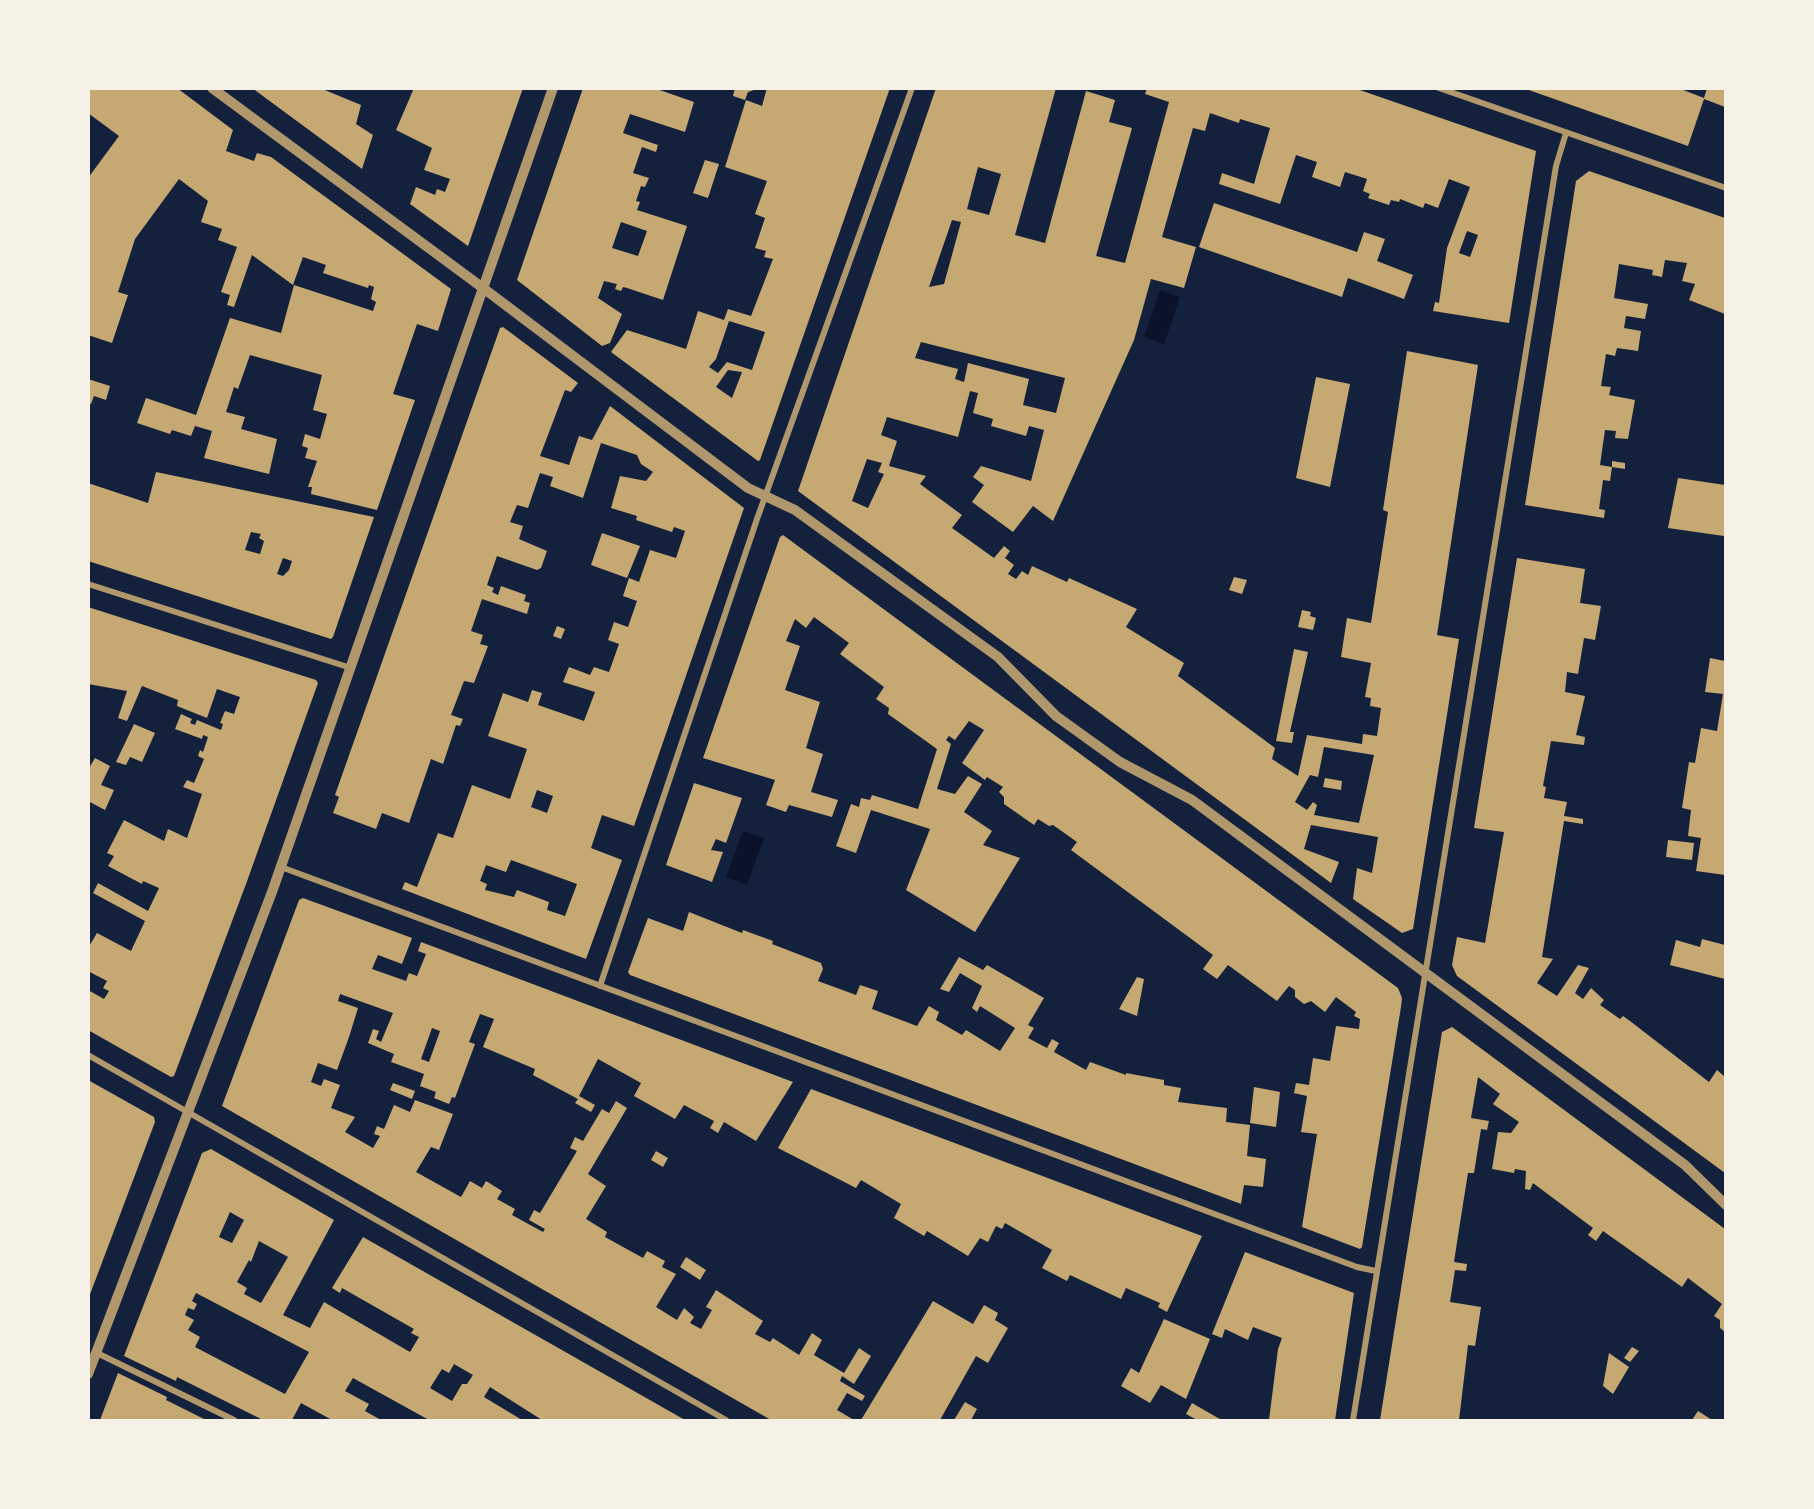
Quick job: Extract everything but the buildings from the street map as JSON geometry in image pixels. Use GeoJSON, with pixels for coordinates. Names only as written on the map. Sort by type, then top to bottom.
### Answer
{"type":"FeatureCollection","features":[{"type":"Feature","properties":{"kind":"street"},"geometry":{"type":"LineString","coordinates":[[212,88],[748,488],[795,510],[998,657],[1056,716],[1120,762],[1192,801],[1685,1165],[1725,1205]]}},
{"type":"Feature","properties":{"kind":"street"},"geometry":{"type":"LineString","coordinates":[[88,1374],[281,867],[553,88]]}},
{"type":"Feature","properties":{"kind":"street"},"geometry":{"type":"LineString","coordinates":[[600,986],[766,496],[912,88]]}},
{"type":"Feature","properties":{"kind":"street"},"geometry":{"type":"LineString","coordinates":[[1439,88],[1725,188]]}},
{"type":"Feature","properties":{"kind":"street"},"geometry":{"type":"LineString","coordinates":[[1353,1420],[1556,166],[1566,133]]}},
{"type":"Feature","properties":{"kind":"street"},"geometry":{"type":"LineString","coordinates":[[88,584],[351,668]]}},
{"type":"Feature","properties":{"kind":"street"},"geometry":{"type":"LineString","coordinates":[[281,867],[1346,1263],[1376,1271]]}},
{"type":"Feature","properties":{"kind":"street"},"geometry":{"type":"LineString","coordinates":[[88,1055],[726,1420]]}},
{"type":"Feature","properties":{"kind":"street"},"geometry":{"type":"LineString","coordinates":[[97,1353],[234,1420]]}},
{"type":"Feature","properties":{"kind":"water"},"geometry":{"type":"Polygon","coordinates":[[[1160,290],[1180,297],[1164,344],[1144,337],[1160,290]]]}},
{"type":"Feature","properties":{"kind":"water"},"geometry":{"type":"Polygon","coordinates":[[[743,831],[764,838],[747,885],[726,877],[743,831]]]}}]}
